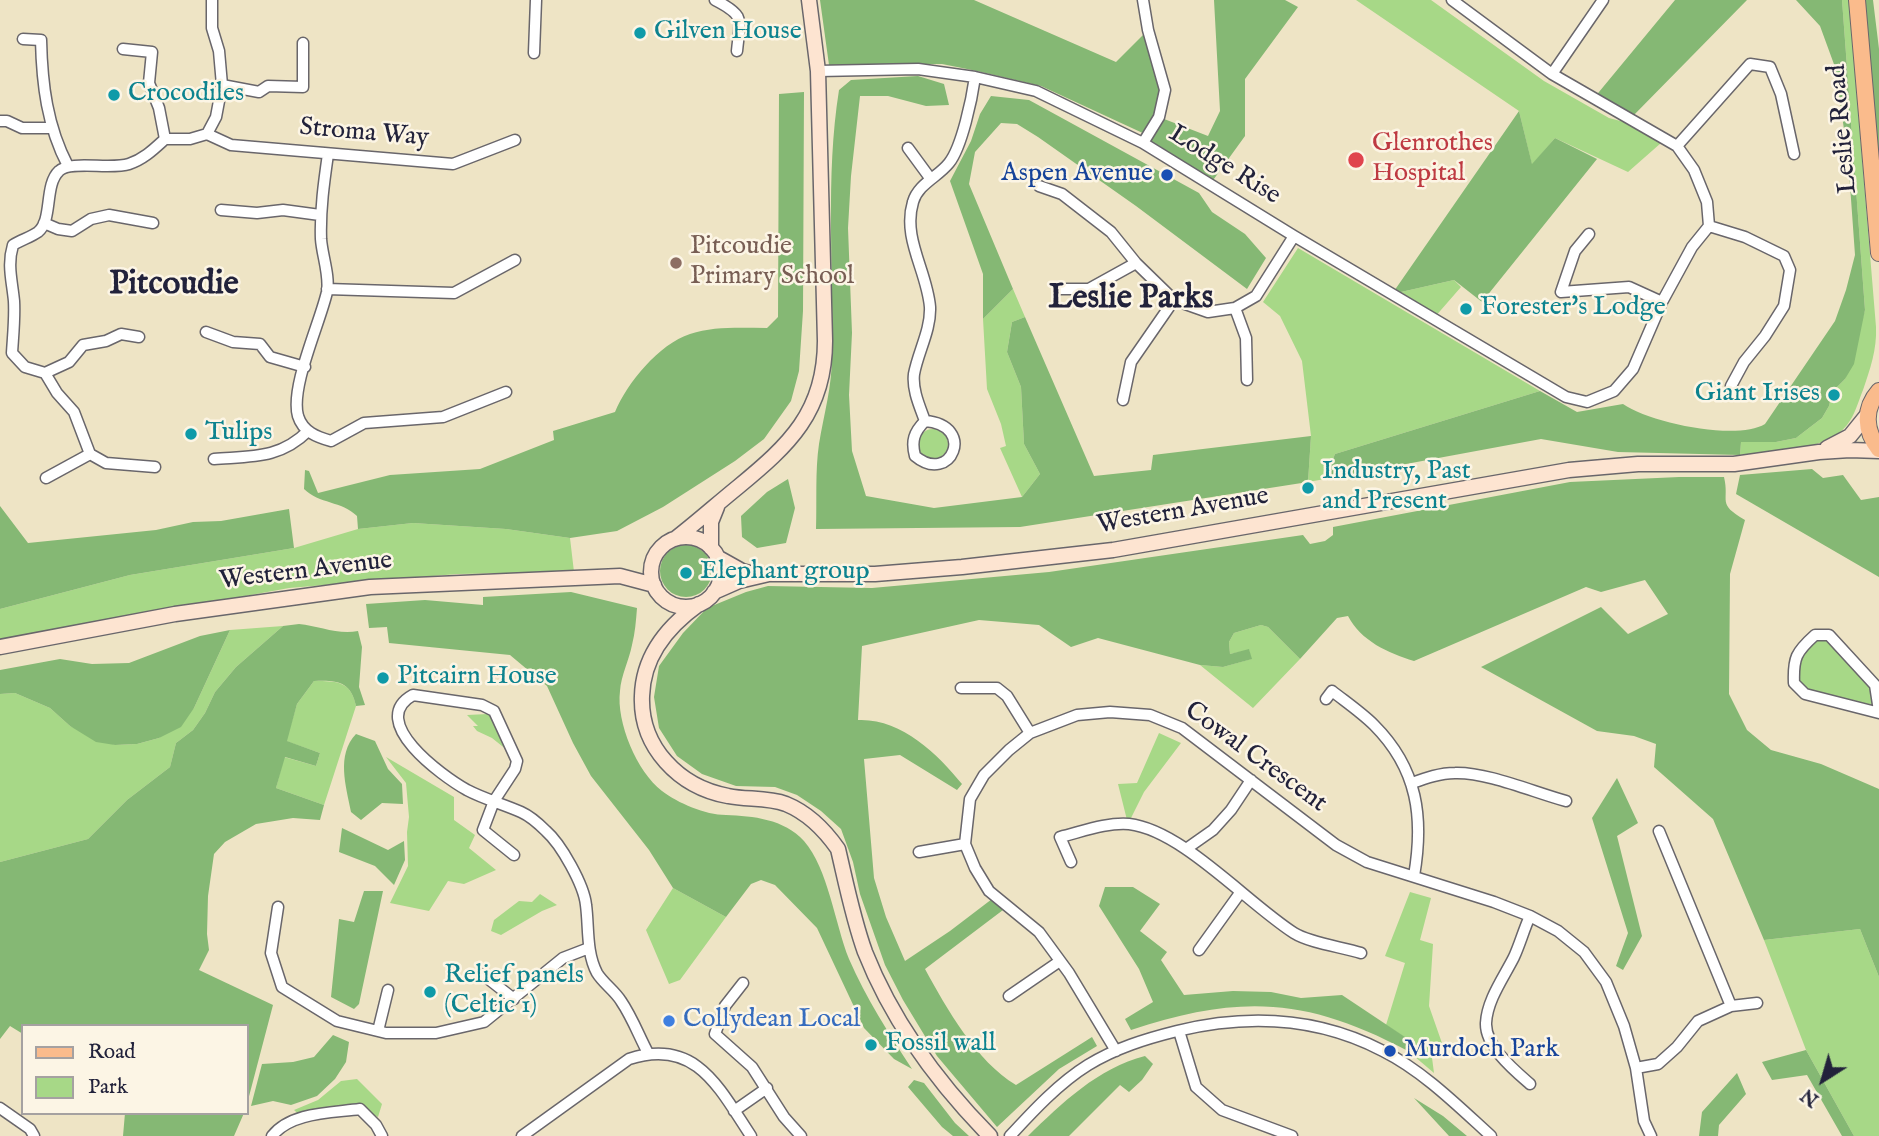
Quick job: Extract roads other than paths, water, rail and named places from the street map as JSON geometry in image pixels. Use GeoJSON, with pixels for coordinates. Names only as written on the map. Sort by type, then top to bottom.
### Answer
{"type":"FeatureCollection","features":[{"type":"Feature","properties":{"kind":"main road"},"geometry":{"type":"LineString","coordinates":[[664,636],[669,609],[654,585],[651,566],[654,557],[667,542],[717,506],[771,460],[796,433],[813,403],[822,376],[825,341],[818,71],[809,0]]}},
{"type":"Feature","properties":{"kind":"main road","name":"Leslie Road"},"geometry":{"type":"LineString","coordinates":[[1857,0],[1879,253]]}},
{"type":"Feature","properties":{"kind":"main road"},"geometry":{"type":"LineString","coordinates":[[1819,452],[1850,436],[1867,415],[1878,389]]}},
{"type":"Feature","properties":{"kind":"main road"},"geometry":{"type":"LineString","coordinates":[[1867,415],[1872,441],[1879,450]]}},
{"type":"Feature","properties":{"kind":"main road"},"geometry":{"type":"LineString","coordinates":[[1819,452],[1879,450]]}},
{"type":"Feature","properties":{"kind":"main road","name":"Western Avenue"},"geometry":{"type":"LineString","coordinates":[[760,576],[875,574],[1039,560],[1188,538],[1569,470],[1638,464],[1734,464],[1819,452]]}},
{"type":"Feature","properties":{"kind":"main road"},"geometry":{"type":"LineString","coordinates":[[714,592],[720,575],[711,522],[717,506]]}},
{"type":"Feature","properties":{"kind":"main road"},"geometry":{"type":"LineString","coordinates":[[676,538],[695,538],[741,571],[760,576]]}},
{"type":"Feature","properties":{"kind":"main road","name":"Western Avenue"},"geometry":{"type":"LineString","coordinates":[[620,576],[639,568],[654,557]]}},
{"type":"Feature","properties":{"kind":"main road","name":"Western Avenue"},"geometry":{"type":"LineString","coordinates":[[0,647],[175,614],[370,587],[620,576],[654,585]]}},
{"type":"Feature","properties":{"kind":"main road"},"geometry":{"type":"LineString","coordinates":[[760,576],[739,581],[714,592],[679,618],[664,636],[646,667],[642,698],[646,728],[660,755],[683,779],[697,787],[730,797],[772,800],[786,804],[802,811],[829,836],[838,849],[864,949],[896,1018],[958,1103],[990,1136]]}},
{"type":"Feature","properties":{"kind":"main road"},"geometry":{"type":"LineString","coordinates":[[665,599],[675,605],[687,607],[699,604]]}},
{"type":"Feature","properties":{"kind":"street"},"geometry":{"type":"LineString","coordinates":[[0,241],[13,245],[39,231],[44,223],[53,179],[60,170],[68,166],[101,168],[131,163],[149,154],[165,139],[190,139],[207,134],[216,117],[222,85],[219,51],[212,28],[212,0]]}},
{"type":"Feature","properties":{"kind":"street"},"geometry":{"type":"LineString","coordinates":[[534,53],[536,0]]}},
{"type":"Feature","properties":{"kind":"street"},"geometry":{"type":"LineString","coordinates":[[715,0],[734,10],[739,18],[737,51]]}},
{"type":"Feature","properties":{"kind":"street"},"geometry":{"type":"LineString","coordinates":[[1143,0],[1148,30],[1165,90],[1159,117],[1143,143]]}},
{"type":"Feature","properties":{"kind":"street"},"geometry":{"type":"LineString","coordinates":[[1451,0],[1552,74],[1677,146],[1694,170],[1707,202],[1709,226],[1692,247],[1661,302],[1629,288],[1561,292],[1575,251],[1589,234]]}},
{"type":"Feature","properties":{"kind":"street"},"geometry":{"type":"LineString","coordinates":[[1552,74],[1604,0]]}},
{"type":"Feature","properties":{"kind":"street"},"geometry":{"type":"LineString","coordinates":[[23,39],[41,40],[42,83],[55,141],[68,166]]}},
{"type":"Feature","properties":{"kind":"street"},"geometry":{"type":"LineString","coordinates":[[222,85],[259,92],[268,86],[303,87],[303,43]]}},
{"type":"Feature","properties":{"kind":"street"},"geometry":{"type":"LineString","coordinates":[[122,49],[152,52],[149,83],[159,108],[165,139]]}},
{"type":"Feature","properties":{"kind":"street"},"geometry":{"type":"LineString","coordinates":[[1677,146],[1749,64],[1770,67],[1781,94],[1794,153]]}},
{"type":"Feature","properties":{"kind":"street","name":"Lodge Rise"},"geometry":{"type":"LineString","coordinates":[[818,71],[918,69],[975,76],[1036,91],[1143,143],[1294,236],[1573,399],[1587,402],[1614,391],[1633,369],[1661,302]]}},
{"type":"Feature","properties":{"kind":"street"},"geometry":{"type":"LineString","coordinates":[[926,421],[917,399],[914,376],[926,335],[930,308],[910,232],[913,201],[930,178],[949,163],[966,121],[975,76]]}},
{"type":"Feature","properties":{"kind":"street"},"geometry":{"type":"LineString","coordinates":[[0,121],[7,121],[22,128],[52,128]]}},
{"type":"Feature","properties":{"kind":"street","name":"Stroma Way"},"geometry":{"type":"LineString","coordinates":[[207,134],[231,145],[453,164],[515,140]]}},
{"type":"Feature","properties":{"kind":"street"},"geometry":{"type":"LineString","coordinates":[[908,148],[930,178]]}},
{"type":"Feature","properties":{"kind":"street"},"geometry":{"type":"LineString","coordinates":[[328,154],[320,215],[327,289],[298,394],[298,417],[308,431],[315,437],[331,441],[364,423],[443,417],[506,392]]}},
{"type":"Feature","properties":{"kind":"street"},"geometry":{"type":"LineString","coordinates":[[1039,186],[1062,194],[1111,232],[1136,263],[1174,300],[1208,312],[1235,308],[1256,296],[1294,236]]}},
{"type":"Feature","properties":{"kind":"street"},"geometry":{"type":"LineString","coordinates":[[221,210],[257,214],[283,210],[320,215]]}},
{"type":"Feature","properties":{"kind":"street"},"geometry":{"type":"LineString","coordinates":[[44,223],[72,231],[91,219],[108,215],[153,223]]}},
{"type":"Feature","properties":{"kind":"street"},"geometry":{"type":"LineString","coordinates":[[1709,226],[1745,237],[1784,256],[1790,270],[1784,306],[1744,362],[1731,386]]}},
{"type":"Feature","properties":{"kind":"street"},"geometry":{"type":"LineString","coordinates":[[12,353],[14,303],[9,270],[13,245]]}},
{"type":"Feature","properties":{"kind":"street"},"geometry":{"type":"LineString","coordinates":[[327,289],[454,293],[515,260]]}},
{"type":"Feature","properties":{"kind":"street"},"geometry":{"type":"LineString","coordinates":[[1059,289],[1089,289],[1136,263]]}},
{"type":"Feature","properties":{"kind":"street"},"geometry":{"type":"LineString","coordinates":[[1123,400],[1131,362],[1174,300]]}},
{"type":"Feature","properties":{"kind":"street"},"geometry":{"type":"LineString","coordinates":[[1235,308],[1246,338],[1247,380]]}},
{"type":"Feature","properties":{"kind":"street"},"geometry":{"type":"LineString","coordinates":[[206,332],[233,342],[260,344],[270,357],[305,366]]}},
{"type":"Feature","properties":{"kind":"street"},"geometry":{"type":"LineString","coordinates":[[0,352],[12,353],[25,367],[45,373],[69,362],[83,345],[106,341],[121,334],[139,337]]}},
{"type":"Feature","properties":{"kind":"street"},"geometry":{"type":"LineString","coordinates":[[45,373],[57,393],[74,412],[90,454],[106,463],[155,467]]}},
{"type":"Feature","properties":{"kind":"street"},"geometry":{"type":"LineString","coordinates":[[926,421],[944,425],[955,440],[951,457],[942,464],[931,465],[915,456],[913,437],[926,421]]}},
{"type":"Feature","properties":{"kind":"street"},"geometry":{"type":"LineString","coordinates":[[214,459],[275,453],[294,445],[308,431]]}},
{"type":"Feature","properties":{"kind":"street"},"geometry":{"type":"LineString","coordinates":[[46,478],[90,454]]}},
{"type":"Feature","properties":{"kind":"street"},"geometry":{"type":"LineString","coordinates":[[1815,635],[1829,635],[1875,685],[1879,712],[1805,694],[1794,683],[1793,661],[1803,645],[1815,635]]}},
{"type":"Feature","properties":{"kind":"street"},"geometry":{"type":"LineString","coordinates":[[961,688],[996,688],[1007,696],[1030,733]]}},
{"type":"Feature","properties":{"kind":"street"},"geometry":{"type":"LineString","coordinates":[[1332,691],[1374,726],[1394,750],[1412,783],[1418,814],[1419,844],[1414,876]]}},
{"type":"Feature","properties":{"kind":"street"},"geometry":{"type":"LineString","coordinates":[[514,855],[483,830],[494,801],[515,769],[517,761],[494,711],[482,705],[413,695],[403,700],[398,708],[397,718],[406,741],[466,789],[494,801],[524,813],[549,833],[571,867],[586,901],[589,948],[598,973],[621,1000],[648,1053]]}},
{"type":"Feature","properties":{"kind":"street","name":"Cowal Crescent"},"geometry":{"type":"LineString","coordinates":[[965,844],[970,799],[984,775],[1030,733],[1077,715],[1110,712],[1150,715],[1182,728],[1336,845],[1367,862],[1530,916],[1558,932],[1584,952],[1606,982],[1624,1026],[1636,1068],[1644,1121],[1651,1136]]}},
{"type":"Feature","properties":{"kind":"street"},"geometry":{"type":"LineString","coordinates":[[1412,783],[1435,775],[1456,773],[1487,776],[1566,801]]}},
{"type":"Feature","properties":{"kind":"street"},"geometry":{"type":"LineString","coordinates":[[1186,849],[1213,830],[1231,810],[1251,780]]}},
{"type":"Feature","properties":{"kind":"street"},"geometry":{"type":"LineString","coordinates":[[1071,862],[1060,837],[1095,828],[1128,824],[1158,832],[1186,849],[1297,935],[1361,953]]}},
{"type":"Feature","properties":{"kind":"street"},"geometry":{"type":"LineString","coordinates":[[1659,831],[1731,1006]]}},
{"type":"Feature","properties":{"kind":"street"},"geometry":{"type":"LineString","coordinates":[[919,852],[965,844],[989,891],[1039,932],[1116,1051]]}},
{"type":"Feature","properties":{"kind":"street"},"geometry":{"type":"LineString","coordinates":[[1199,950],[1240,893]]}},
{"type":"Feature","properties":{"kind":"street"},"geometry":{"type":"LineString","coordinates":[[278,907],[271,953],[282,986],[337,1021],[378,1031],[436,1033],[484,1022],[563,958],[589,948]]}},
{"type":"Feature","properties":{"kind":"street"},"geometry":{"type":"LineString","coordinates":[[1530,916],[1516,953],[1492,1001],[1485,1024],[1493,1045],[1505,1062],[1530,1084]]}},
{"type":"Feature","properties":{"kind":"street"},"geometry":{"type":"LineString","coordinates":[[1009,996],[1060,961]]}},
{"type":"Feature","properties":{"kind":"street"},"geometry":{"type":"LineString","coordinates":[[482,974],[514,999]]}},
{"type":"Feature","properties":{"kind":"street"},"geometry":{"type":"LineString","coordinates":[[743,983],[725,1006],[715,1034],[752,1067],[784,1117],[801,1136]]}},
{"type":"Feature","properties":{"kind":"street"},"geometry":{"type":"LineString","coordinates":[[378,1031],[388,990]]}},
{"type":"Feature","properties":{"kind":"street"},"geometry":{"type":"LineString","coordinates":[[1636,1068],[1658,1064],[1677,1047],[1698,1021],[1731,1006],[1757,1003]]}},
{"type":"Feature","properties":{"kind":"street"},"geometry":{"type":"LineString","coordinates":[[1010,1136],[1055,1091],[1087,1065],[1141,1040],[1209,1023],[1248,1019],[1292,1022],[1334,1031],[1396,1058],[1491,1136]]}},
{"type":"Feature","properties":{"kind":"street"},"geometry":{"type":"LineString","coordinates":[[1179,1031],[1196,1087],[1222,1110],[1292,1136]]}},
{"type":"Feature","properties":{"kind":"street"},"geometry":{"type":"LineString","coordinates":[[522,1136],[629,1059],[648,1053],[671,1055],[695,1062],[751,1136]]}},
{"type":"Feature","properties":{"kind":"street"},"geometry":{"type":"LineString","coordinates":[[734,1111],[767,1088]]}},
{"type":"Feature","properties":{"kind":"street"},"geometry":{"type":"LineString","coordinates":[[0,1108],[30,1129],[34,1136]]}},
{"type":"Feature","properties":{"kind":"street"},"geometry":{"type":"LineString","coordinates":[[272,1136],[281,1125],[303,1118],[360,1109],[376,1125],[382,1136]]}},
{"type":"Feature","properties":{"kind":"place","name":"Gilven House"},"geometry":{"type":"Point","coordinates":[640,33]}},
{"type":"Feature","properties":{"kind":"place","name":"Crocodiles"},"geometry":{"type":"Point","coordinates":[114,95]}},
{"type":"Feature","properties":{"kind":"place","name":"Glenrothes Hospital"},"geometry":{"type":"Point","coordinates":[1356,160]}},
{"type":"Feature","properties":{"kind":"place","name":"Aspen Avenue"},"geometry":{"type":"Point","coordinates":[1167,175]}},
{"type":"Feature","properties":{"kind":"place","name":"Pitcoudie Primary School"},"geometry":{"type":"Point","coordinates":[676,263]}},
{"type":"Feature","properties":{"kind":"place","name":"Forester's Lodge"},"geometry":{"type":"Point","coordinates":[1466,309]}},
{"type":"Feature","properties":{"kind":"place","name":"Giant Irises"},"geometry":{"type":"Point","coordinates":[1834,395]}},
{"type":"Feature","properties":{"kind":"place","name":"Tulips"},"geometry":{"type":"Point","coordinates":[191,434]}},
{"type":"Feature","properties":{"kind":"place","name":"Industry, Past and Present"},"geometry":{"type":"Point","coordinates":[1308,488]}},
{"type":"Feature","properties":{"kind":"place","name":"Elephant group"},"geometry":{"type":"Point","coordinates":[686,573]}},
{"type":"Feature","properties":{"kind":"place","name":"Pitcairn House"},"geometry":{"type":"Point","coordinates":[383,678]}},
{"type":"Feature","properties":{"kind":"place","name":"Relief panels (Celtic 1)"},"geometry":{"type":"Point","coordinates":[430,992]}},
{"type":"Feature","properties":{"kind":"place","name":"Collydean Local"},"geometry":{"type":"Point","coordinates":[669,1021]}},
{"type":"Feature","properties":{"kind":"place","name":"Fossil wall"},"geometry":{"type":"Point","coordinates":[871,1045]}},
{"type":"Feature","properties":{"kind":"place","name":"Murdoch Park"},"geometry":{"type":"Point","coordinates":[1390,1051]}},
{"type":"Feature","properties":{"kind":"district","name":"Pitcoudie"},"geometry":{"type":"Point","coordinates":[174,286]}},
{"type":"Feature","properties":{"kind":"district","name":"Leslie Parks"},"geometry":{"type":"Point","coordinates":[1131,300]}}]}
